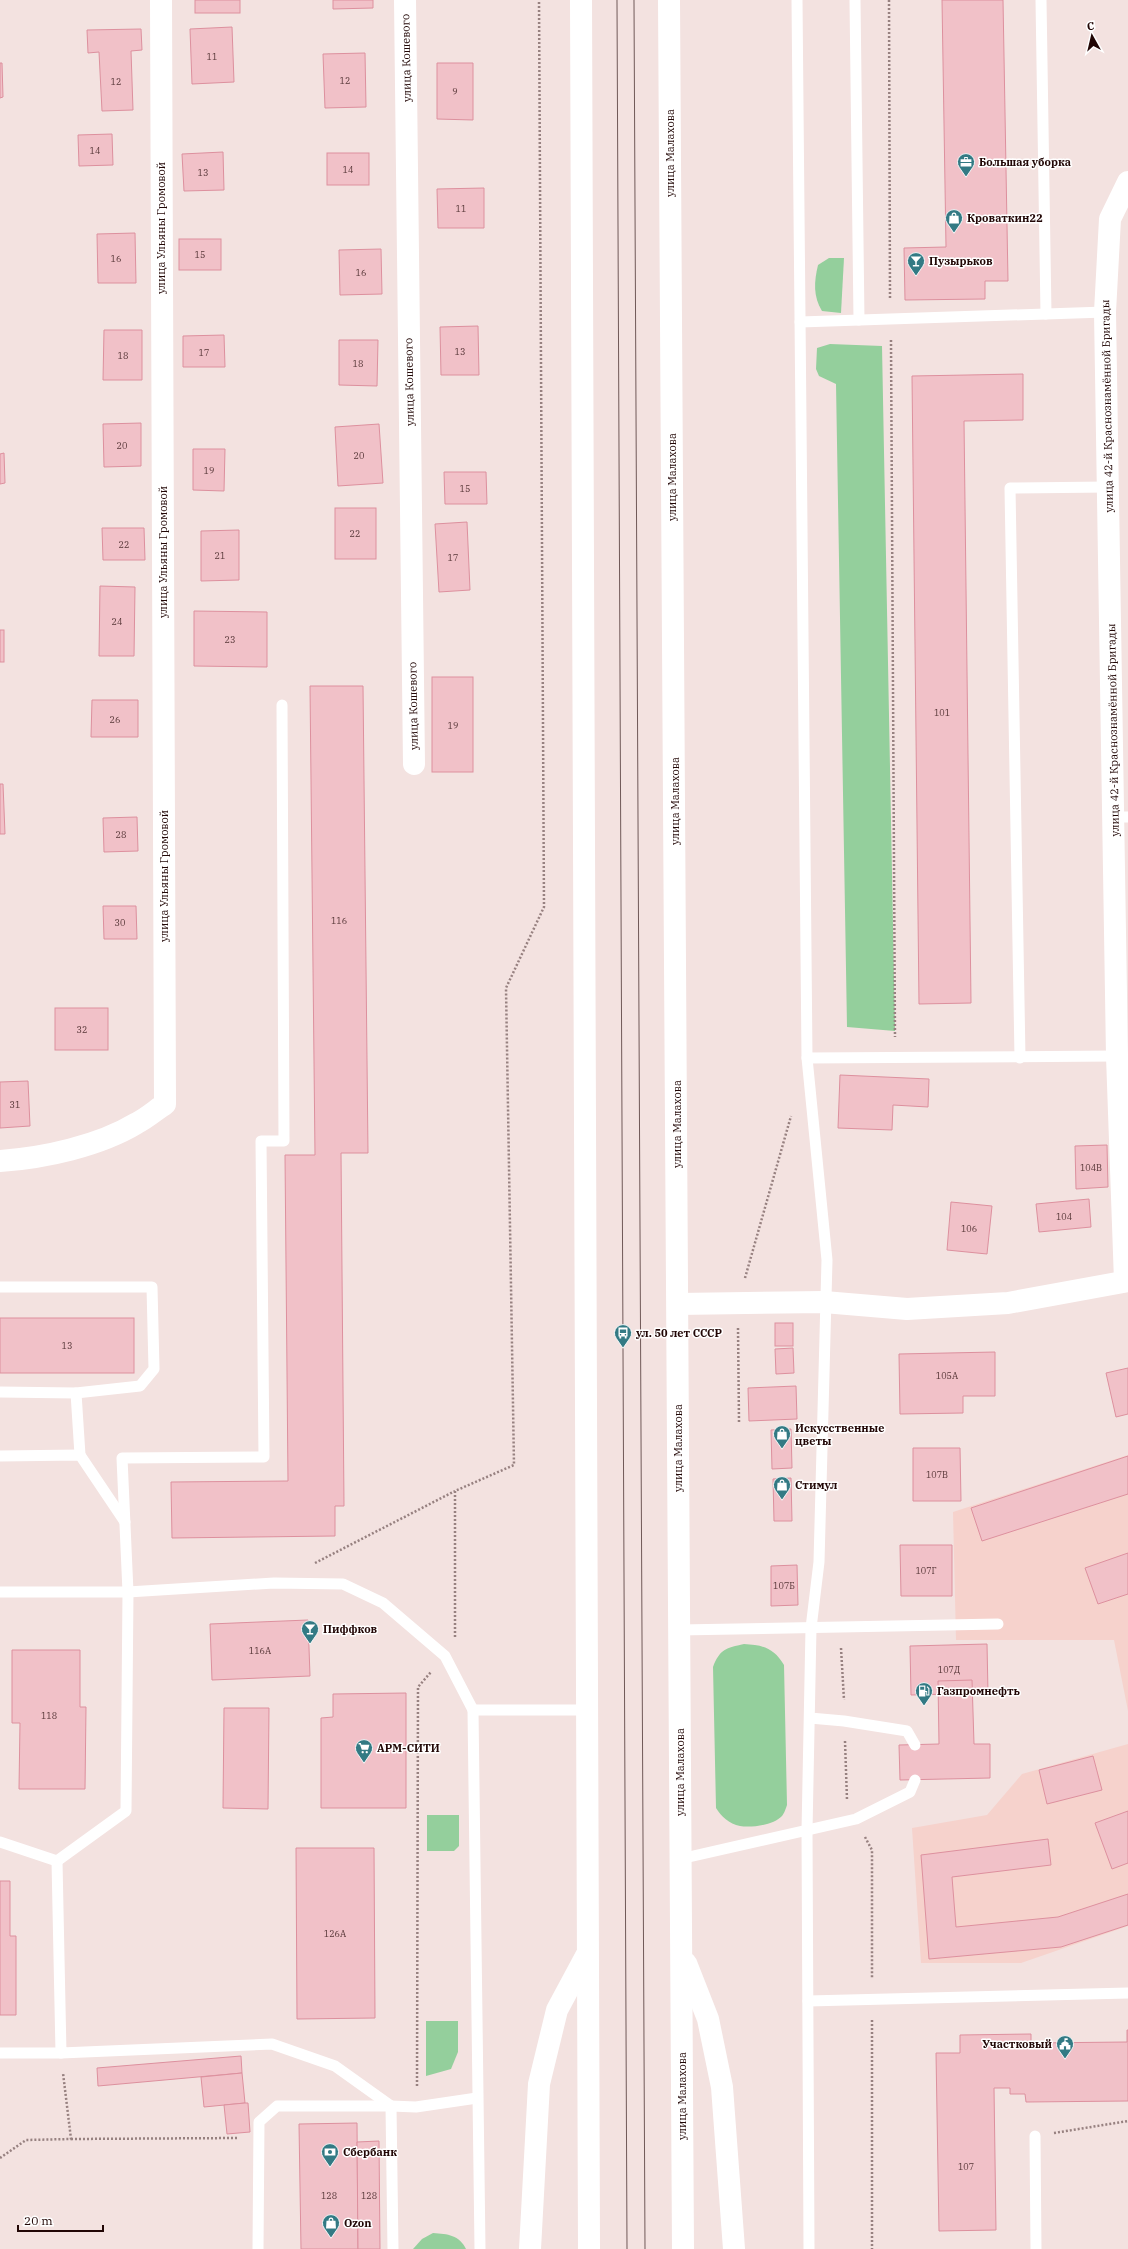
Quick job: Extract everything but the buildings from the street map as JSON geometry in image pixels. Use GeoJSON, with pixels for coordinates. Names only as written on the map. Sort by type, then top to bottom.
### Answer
{"type":"FeatureCollection","features":[{"type":"Feature","properties":{"kind":"main road","name":"улица Ульяны Громовой"},"geometry":{"type":"LineString","coordinates":[[0,1161],[18,1160],[63,1151],[100,1139],[137,1124],[165,1104],[161,0]]}},
{"type":"Feature","properties":{"kind":"main road","name":"улица Кошевого"},"geometry":{"type":"LineString","coordinates":[[405,0],[414,764]]}},
{"type":"Feature","properties":{"kind":"main road"},"geometry":{"type":"LineString","coordinates":[[581,0],[589,2249]]}},
{"type":"Feature","properties":{"kind":"main road","name":"улица Малахова"},"geometry":{"type":"LineString","coordinates":[[669,0],[683,2249]]}},
{"type":"Feature","properties":{"kind":"main road","name":"улица 42-й Краснознамённой Бригады"},"geometry":{"type":"LineString","coordinates":[[678,1304],[824,1302],[907,1309],[1008,1303],[1127,1281],[1117,1056],[1121,817],[1108,487],[1106,312],[1110,219],[1128,182]]}},
{"type":"Feature","properties":{"kind":"main road"},"geometry":{"type":"LineString","coordinates":[[681,1951],[708,2019],[722,2087],[734,2249]]}},
{"type":"Feature","properties":{"kind":"main road"},"geometry":{"type":"LineString","coordinates":[[530,2249],[539,2084],[557,2010],[587,1953]]}},
{"type":"Feature","properties":{"kind":"lane"},"geometry":{"type":"LineString","coordinates":[[797,0],[807,1058],[826,1260],[819,1562],[811,1628],[807,1831],[809,2249]]}},
{"type":"Feature","properties":{"kind":"lane"},"geometry":{"type":"LineString","coordinates":[[855,0],[859,320]]}},
{"type":"Feature","properties":{"kind":"lane"},"geometry":{"type":"LineString","coordinates":[[1041,0],[1046,314]]}},
{"type":"Feature","properties":{"kind":"lane"},"geometry":{"type":"LineString","coordinates":[[800,322],[1106,312]]}},
{"type":"Feature","properties":{"kind":"lane"},"geometry":{"type":"LineString","coordinates":[[1020,1058],[1010,488],[1108,487]]}},
{"type":"Feature","properties":{"kind":"lane"},"geometry":{"type":"LineString","coordinates":[[57,1862],[126,1811],[128,1592],[122,1458],[264,1457],[260,1141],[284,1141],[282,705]]}},
{"type":"Feature","properties":{"kind":"lane"},"geometry":{"type":"LineString","coordinates":[[807,1058],[895,1059],[1117,1056]]}},
{"type":"Feature","properties":{"kind":"lane"},"geometry":{"type":"LineString","coordinates":[[0,1287],[152,1287],[154,1369],[140,1386],[76,1392],[0,1392]]}},
{"type":"Feature","properties":{"kind":"lane"},"geometry":{"type":"LineString","coordinates":[[76,1392],[80,1455],[125,1522]]}},
{"type":"Feature","properties":{"kind":"lane"},"geometry":{"type":"LineString","coordinates":[[0,1456],[80,1455]]}},
{"type":"Feature","properties":{"kind":"lane"},"geometry":{"type":"LineString","coordinates":[[0,1592],[128,1592],[274,1583],[343,1584],[383,1604],[445,1656],[473,1710],[480,2249]]}},
{"type":"Feature","properties":{"kind":"lane"},"geometry":{"type":"LineString","coordinates":[[679,1630],[998,1624]]}},
{"type":"Feature","properties":{"kind":"lane"},"geometry":{"type":"LineString","coordinates":[[473,1710],[586,1710]]}},
{"type":"Feature","properties":{"kind":"lane"},"geometry":{"type":"LineString","coordinates":[[810,1718],[844,1721],[907,1731],[915,1745]]}},
{"type":"Feature","properties":{"kind":"lane"},"geometry":{"type":"LineString","coordinates":[[680,1859],[856,1819],[910,1792],[915,1780]]}},
{"type":"Feature","properties":{"kind":"lane"},"geometry":{"type":"LineString","coordinates":[[0,1842],[57,1862]]}},
{"type":"Feature","properties":{"kind":"lane"},"geometry":{"type":"LineString","coordinates":[[57,1862],[61,2053]]}},
{"type":"Feature","properties":{"kind":"lane"},"geometry":{"type":"LineString","coordinates":[[808,2001],[1128,1994]]}},
{"type":"Feature","properties":{"kind":"lane"},"geometry":{"type":"LineString","coordinates":[[0,2053],[61,2053],[272,2044],[335,2066],[391,2106]]}},
{"type":"Feature","properties":{"kind":"lane"},"geometry":{"type":"LineString","coordinates":[[258,2249],[259,2122],[277,2106],[416,2107],[477,2098]]}},
{"type":"Feature","properties":{"kind":"lane"},"geometry":{"type":"LineString","coordinates":[[391,2106],[393,2249]]}},
{"type":"Feature","properties":{"kind":"lane"},"geometry":{"type":"LineString","coordinates":[[1035,2136],[1036,2249]]}},
{"type":"Feature","properties":{"kind":"path"},"geometry":{"type":"LineString","coordinates":[[309,1565],[455,1491],[514,1464],[506,988],[544,907],[539,0]]}},
{"type":"Feature","properties":{"kind":"path"},"geometry":{"type":"LineString","coordinates":[[889,0],[895,1059]]}},
{"type":"Feature","properties":{"kind":"path"},"geometry":{"type":"LineString","coordinates":[[739,1422],[738,1303],[792,1112]]}},
{"type":"Feature","properties":{"kind":"path"},"geometry":{"type":"LineString","coordinates":[[416,2107],[418,1687],[445,1656],[456,1634],[455,1491]]}},
{"type":"Feature","properties":{"kind":"path"},"geometry":{"type":"LineString","coordinates":[[811,1628],[842,1649],[847,1801],[872,1850],[872,2249]]}},
{"type":"Feature","properties":{"kind":"path"},"geometry":{"type":"LineString","coordinates":[[61,2053],[71,2139]]}},
{"type":"Feature","properties":{"kind":"path"},"geometry":{"type":"LineString","coordinates":[[1035,2136],[1128,2120]]}},
{"type":"Feature","properties":{"kind":"path"},"geometry":{"type":"LineString","coordinates":[[0,2158],[26,2140],[259,2138]]}},
{"type":"Feature","properties":{"kind":"shaded area"},"geometry":{"type":"Polygon","coordinates":[[[1128,1455],[1128,1711],[1114,1640],[956,1640],[953,1512],[1128,1455]]]}},
{"type":"Feature","properties":{"kind":"shaded area"},"geometry":{"type":"Polygon","coordinates":[[[1128,1744],[1128,1926],[1021,1963],[921,1963],[912,1828],[987,1815],[1022,1774],[1128,1744]]]}},
{"type":"Feature","properties":{"kind":"green space"},"geometry":{"type":"Polygon","coordinates":[[[829,258],[844,258],[841,313],[822,311],[817,300],[815,283],[818,265],[829,258]]]}},
{"type":"Feature","properties":{"kind":"green space"},"geometry":{"type":"Polygon","coordinates":[[[830,344],[882,346],[895,1031],[847,1027],[836,384],[819,376],[816,369],[817,348],[830,344]]]}},
{"type":"Feature","properties":{"kind":"green space"},"geometry":{"type":"Polygon","coordinates":[[[744,1644],[757,1645],[767,1648],[780,1659],[784,1665],[787,1805],[783,1815],[774,1822],[750,1827],[740,1826],[729,1822],[716,1808],[713,1667],[718,1656],[724,1650],[744,1644]]]}},
{"type":"Feature","properties":{"kind":"green space"},"geometry":{"type":"Polygon","coordinates":[[[427,1815],[459,1815],[459,1846],[454,1851],[427,1851],[427,1815]]]}},
{"type":"Feature","properties":{"kind":"green space"},"geometry":{"type":"Polygon","coordinates":[[[426,2021],[458,2021],[458,2052],[451,2069],[426,2076],[426,2021]]]}},
{"type":"Feature","properties":{"kind":"green space"},"geometry":{"type":"Polygon","coordinates":[[[433,2233],[452,2236],[460,2241],[466,2249],[413,2249],[422,2239],[433,2233]]]}},
{"type":"Feature","properties":{"kind":"tram line"},"geometry":{"type":"LineString","coordinates":[[617,0],[627,2249]]}},
{"type":"Feature","properties":{"kind":"tram line"},"geometry":{"type":"LineString","coordinates":[[634,0],[645,2249]]}},
{"type":"Feature","properties":{"kind":"place","name":"Большая уборка"},"geometry":{"type":"Point","coordinates":[966,177]}},
{"type":"Feature","properties":{"kind":"place","name":"Кроваткин22"},"geometry":{"type":"Point","coordinates":[954,233]}},
{"type":"Feature","properties":{"kind":"place","name":"Пузырьков"},"geometry":{"type":"Point","coordinates":[916,276]}},
{"type":"Feature","properties":{"kind":"place","name":"ул. 50 лет СССР"},"geometry":{"type":"Point","coordinates":[623,1348]}},
{"type":"Feature","properties":{"kind":"place","name":"Искусственные цветы"},"geometry":{"type":"Point","coordinates":[782,1449]}},
{"type":"Feature","properties":{"kind":"place","name":"Стимул"},"geometry":{"type":"Point","coordinates":[782,1500]}},
{"type":"Feature","properties":{"kind":"place","name":"Пиффков"},"geometry":{"type":"Point","coordinates":[310,1644]}},
{"type":"Feature","properties":{"kind":"place","name":"Газпромнефть"},"geometry":{"type":"Point","coordinates":[924,1706]}},
{"type":"Feature","properties":{"kind":"place","name":"АРМ-СИТИ"},"geometry":{"type":"Point","coordinates":[364,1763]}},
{"type":"Feature","properties":{"kind":"place","name":"Участковый"},"geometry":{"type":"Point","coordinates":[1065,2059]}},
{"type":"Feature","properties":{"kind":"place","name":"Сбербанк"},"geometry":{"type":"Point","coordinates":[330,2167]}},
{"type":"Feature","properties":{"kind":"place","name":"Ozon"},"geometry":{"type":"Point","coordinates":[331,2238]}}]}
